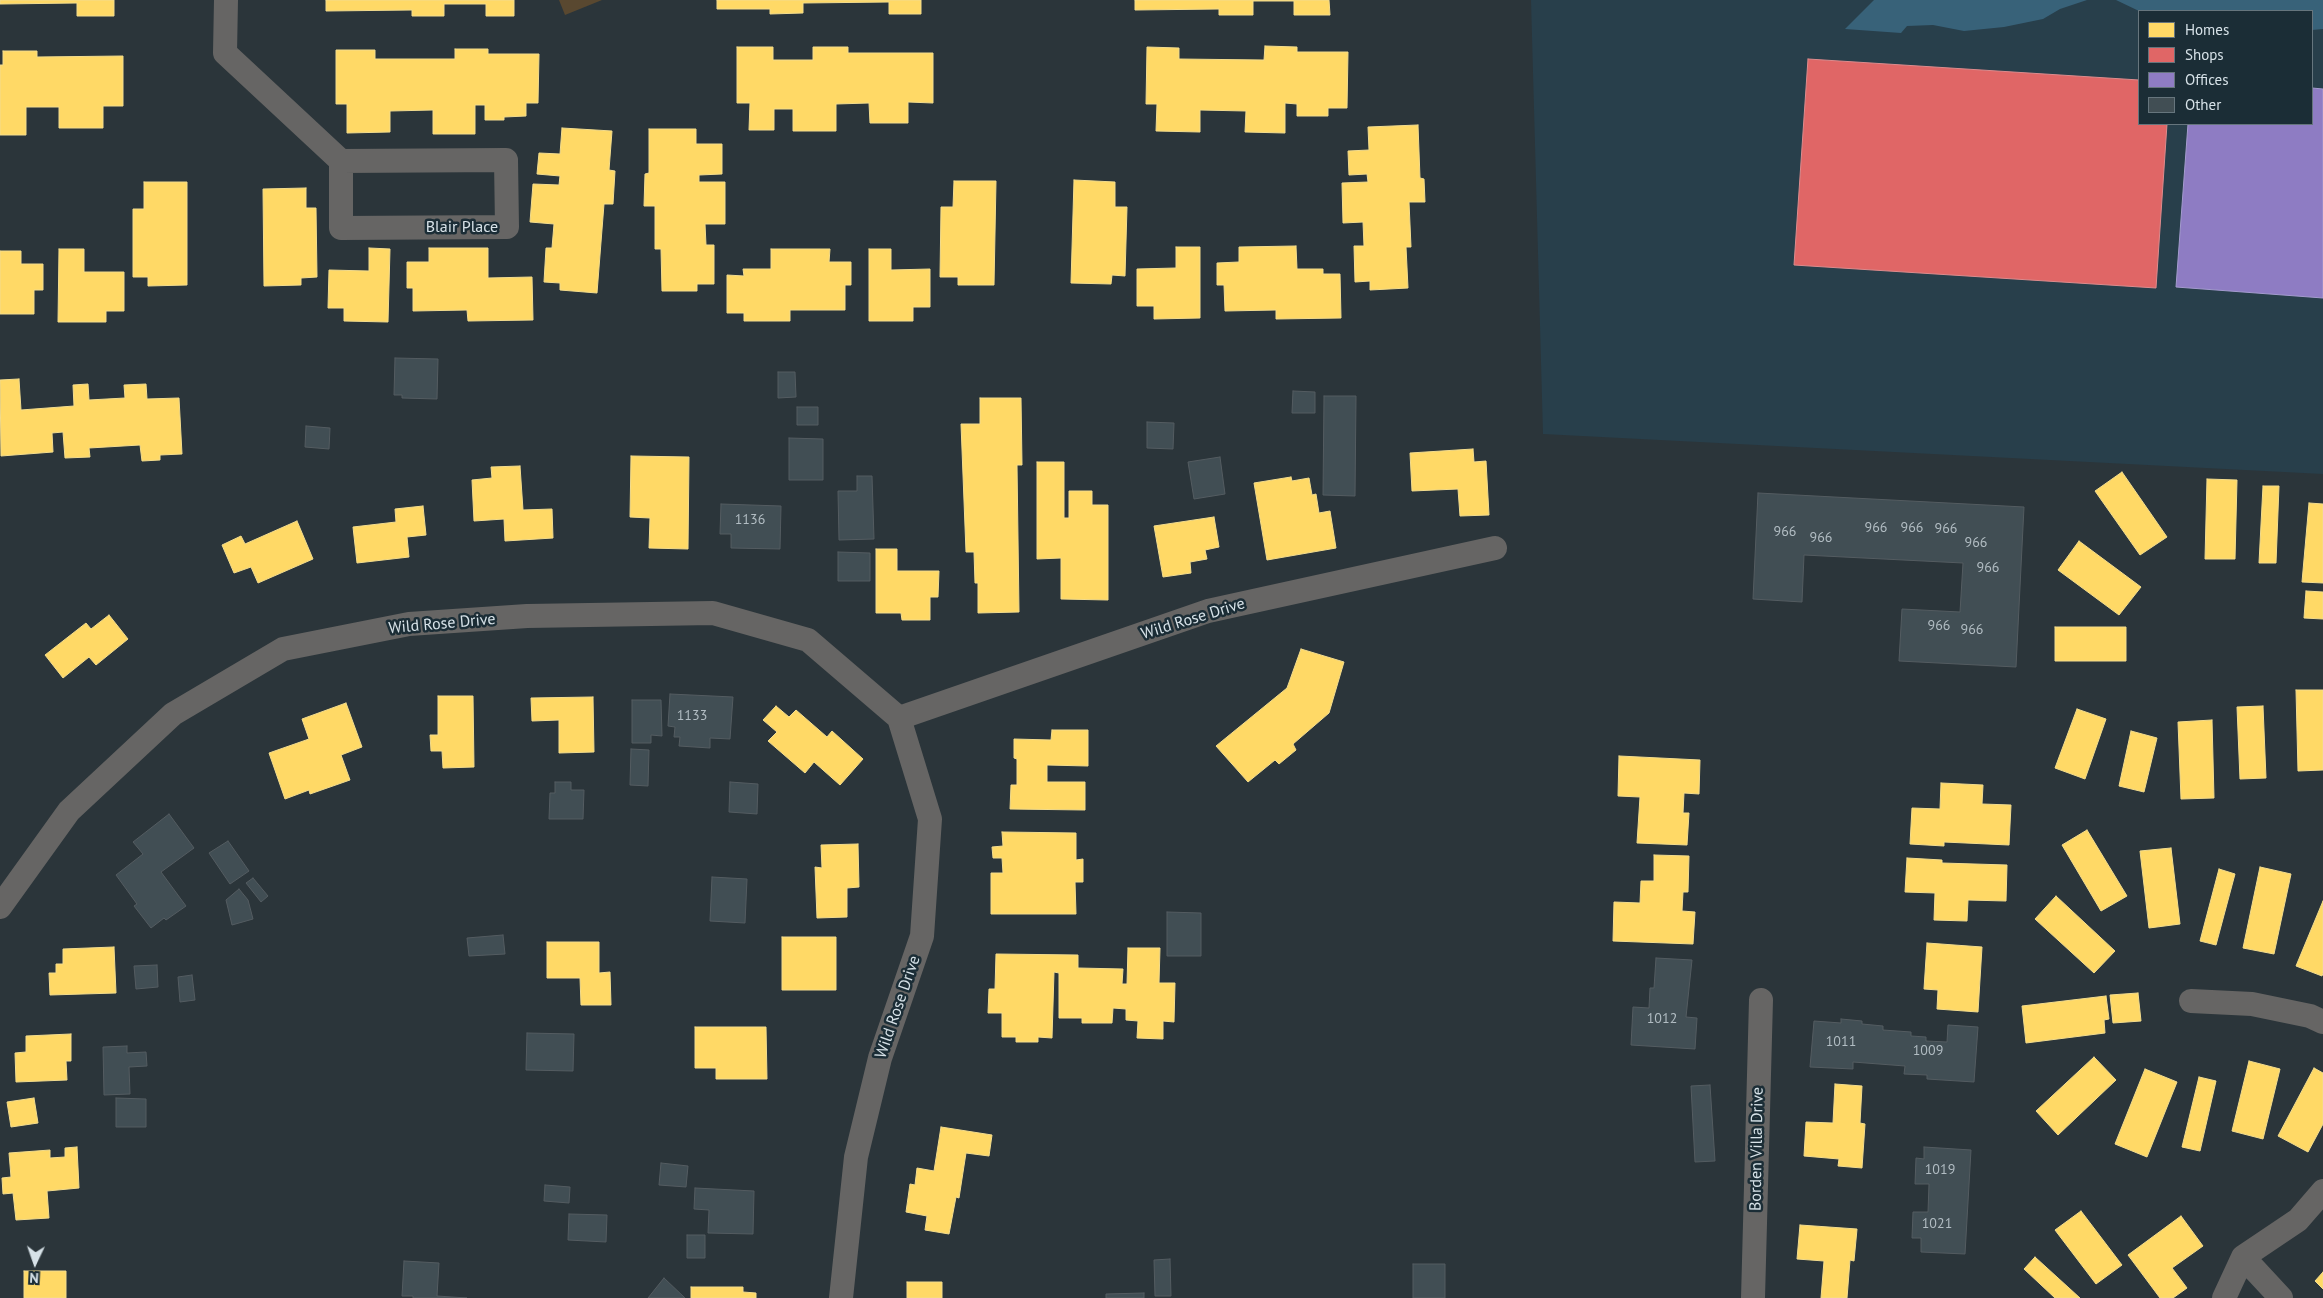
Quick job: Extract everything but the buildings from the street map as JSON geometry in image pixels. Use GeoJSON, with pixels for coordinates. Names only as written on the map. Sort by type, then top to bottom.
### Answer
{"type":"FeatureCollection","features":[{"type":"Feature","properties":{"kind":"street"},"geometry":{"type":"LineString","coordinates":[[226,0],[225,53],[340,161]]}},
{"type":"Feature","properties":{"kind":"street","name":"Blair Place"},"geometry":{"type":"LineString","coordinates":[[506,160],[507,227],[341,228],[340,161],[506,160]]}},
{"type":"Feature","properties":{"kind":"street","name":"Wild Rose Drive"},"geometry":{"type":"LineString","coordinates":[[899,718],[1208,611],[1495,548]]}},
{"type":"Feature","properties":{"kind":"street","name":"Wild Rose Drive"},"geometry":{"type":"LineString","coordinates":[[0,907],[70,811],[173,714],[283,649],[409,624],[527,616],[713,613],[808,640],[899,718],[930,819],[922,936],[880,1058],[856,1157],[841,1298]]}},
{"type":"Feature","properties":{"kind":"street","name":"Borden Villa Drive"},"geometry":{"type":"LineString","coordinates":[[1753,1298],[1760,1000]]}},
{"type":"Feature","properties":{"kind":"street"},"geometry":{"type":"LineString","coordinates":[[2191,1000],[2252,1004],[2310,1016],[2323,1022]]}},
{"type":"Feature","properties":{"kind":"street"},"geometry":{"type":"LineString","coordinates":[[2224,1298],[2244,1258],[2298,1220],[2323,1190]]}},
{"type":"Feature","properties":{"kind":"street"},"geometry":{"type":"LineString","coordinates":[[2244,1258],[2281,1298]]}},
{"type":"Feature","properties":{"kind":"shaded area"},"geometry":{"type":"Polygon","coordinates":[[[559,0],[602,0],[565,15],[559,0]]]}},
{"type":"Feature","properties":{"kind":"shaded area"},"geometry":{"type":"Polygon","coordinates":[[[1531,0],[2323,0],[2323,474],[1543,434],[1531,0]]]}},
{"type":"Feature","properties":{"kind":"water"},"geometry":{"type":"Polygon","coordinates":[[[1874,0],[2087,0],[2060,9],[2043,19],[2004,27],[1964,31],[1933,25],[1907,26],[1901,33],[1845,29],[1874,0]]]}},
{"type":"Feature","properties":{"kind":"water"},"geometry":{"type":"Polygon","coordinates":[[[2116,0],[2323,0],[2323,29],[2313,30],[2313,10],[2138,11],[2116,0]]]}}]}
